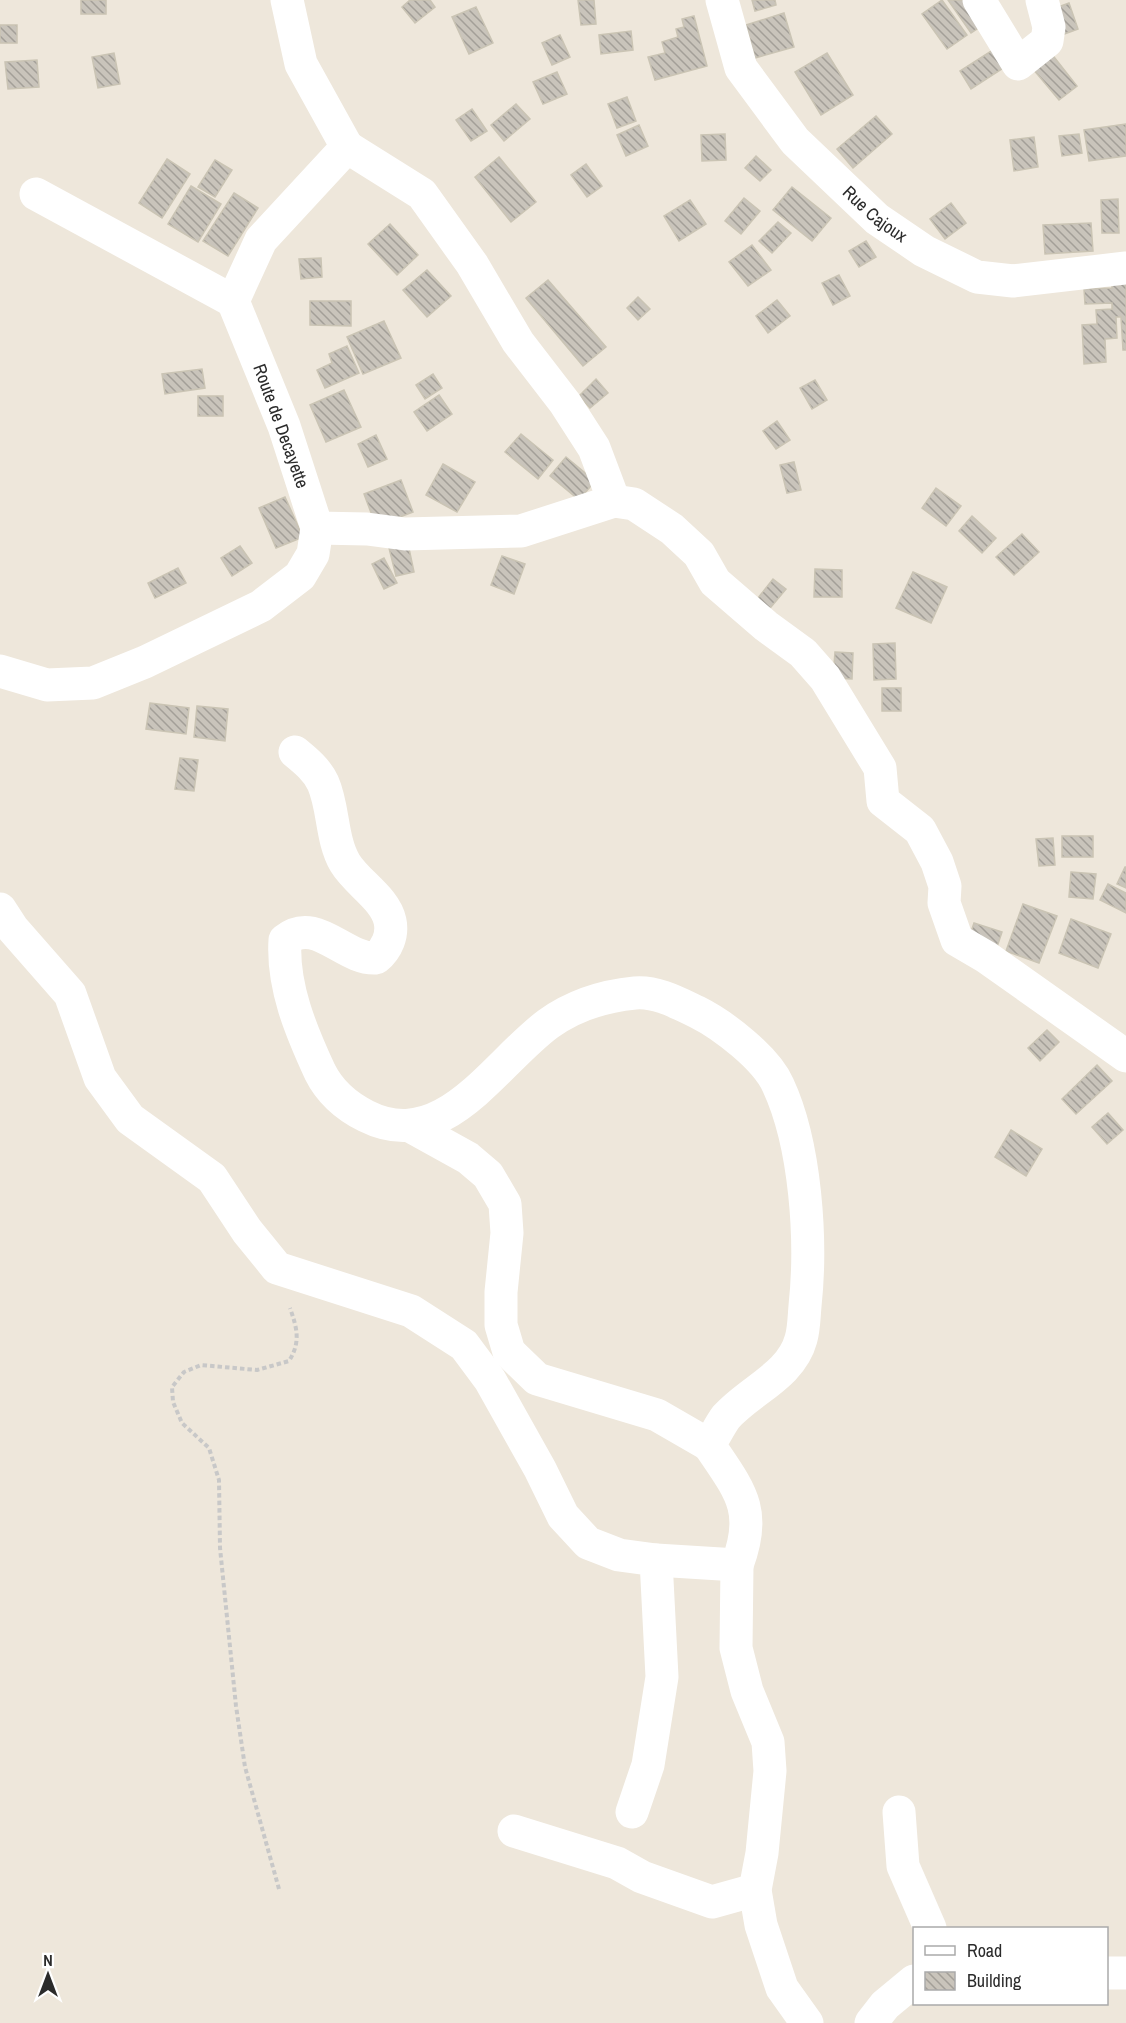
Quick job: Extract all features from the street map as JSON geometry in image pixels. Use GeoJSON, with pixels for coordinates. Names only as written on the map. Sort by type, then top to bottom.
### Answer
{"type":"FeatureCollection","features":[{"type":"Feature","properties":{"kind":"street"},"geometry":{"type":"LineString","coordinates":[[287,0],[301,64],[347,147],[422,194],[472,264],[518,342],[565,403],[594,448],[614,501]]}},
{"type":"Feature","properties":{"kind":"street","name":"Rue Cajoux"},"geometry":{"type":"LineString","coordinates":[[722,0],[741,68],[795,141],[877,219],[924,252],[977,277],[1013,281],[1126,268]]}},
{"type":"Feature","properties":{"kind":"street"},"geometry":{"type":"LineString","coordinates":[[979,0],[1018,64],[1047,41],[1049,27],[1042,0]]}},
{"type":"Feature","properties":{"kind":"street"},"geometry":{"type":"LineString","coordinates":[[36,194],[233,301],[261,240],[347,147]]}},
{"type":"Feature","properties":{"kind":"street","name":"Route de Decayette"},"geometry":{"type":"LineString","coordinates":[[0,671],[47,685],[93,682],[145,662],[261,606],[300,576],[313,554],[317,528],[284,426],[233,301]]}},
{"type":"Feature","properties":{"kind":"street"},"geometry":{"type":"LineString","coordinates":[[317,528],[367,529],[405,534],[520,531],[614,501],[634,504],[672,529],[699,554],[715,582],[803,653],[825,678],[880,768],[883,801],[920,830],[937,862],[945,886],[944,903],[957,940],[995,963],[1126,1056]]}},
{"type":"Feature","properties":{"kind":"street"},"geometry":{"type":"LineString","coordinates":[[296,752],[314,768],[323,783],[345,862],[383,906],[390,921],[390,934],[384,951],[376,958],[355,955],[315,933],[292,935],[285,940],[294,1010],[327,1087],[354,1110],[384,1125],[412,1127],[445,1116],[549,1023],[601,997],[639,993],[673,1000],[707,1017],[749,1049],[777,1083],[792,1127],[807,1206],[806,1293],[801,1340],[787,1368],[757,1389],[726,1418],[709,1445]]}},
{"type":"Feature","properties":{"kind":"street"},"geometry":{"type":"LineString","coordinates":[[0,909],[13,928],[70,994],[100,1078],[130,1119],[212,1178],[247,1231],[277,1268],[411,1311],[464,1345],[490,1380],[540,1469],[563,1516],[588,1544],[619,1555],[656,1560],[737,1565]]}},
{"type":"Feature","properties":{"kind":"street"},"geometry":{"type":"LineString","coordinates":[[412,1127],[468,1158],[488,1175],[505,1204],[507,1233],[501,1292],[501,1324],[509,1352],[537,1379],[657,1415],[709,1445],[747,1507],[746,1541],[737,1565],[736,1648],[747,1691],[768,1742],[769,1752],[766,1814],[755,1890],[761,1925],[782,1988],[807,2023]]}},
{"type":"Feature","properties":{"kind":"street"},"geometry":{"type":"LineString","coordinates":[[632,1812],[648,1765],[662,1677],[656,1560]]}},
{"type":"Feature","properties":{"kind":"street"},"geometry":{"type":"LineString","coordinates":[[899,1812],[903,1866],[929,1927]]}},
{"type":"Feature","properties":{"kind":"street"},"geometry":{"type":"LineString","coordinates":[[514,1831],[617,1863],[642,1877],[712,1902],[755,1890]]}},
{"type":"Feature","properties":{"kind":"street"},"geometry":{"type":"LineString","coordinates":[[1108,1973],[1126,1973]]}},
{"type":"Feature","properties":{"kind":"street"},"geometry":{"type":"LineString","coordinates":[[871,2023],[885,2005],[913,1983]]}},
{"type":"Feature","properties":{"kind":"path"},"geometry":{"type":"LineString","coordinates":[[277,1268],[297,1328],[297,1348],[289,1361],[257,1370],[201,1365],[184,1372],[172,1387],[173,1402],[182,1423],[210,1448],[219,1480],[220,1548],[236,1706],[245,1767],[279,1889]]}},
{"type":"Feature","properties":{"kind":"building"},"geometry":{"type":"Polygon","coordinates":[[[81,0],[106,0],[106,14],[81,14],[81,0]]]}},
{"type":"Feature","properties":{"kind":"building"},"geometry":{"type":"Polygon","coordinates":[[[410,0],[430,0],[435,7],[415,23],[402,7],[410,0]]]}},
{"type":"Feature","properties":{"kind":"building"},"geometry":{"type":"Polygon","coordinates":[[[578,0],[594,0],[596,24],[581,25],[578,0]]]}},
{"type":"Feature","properties":{"kind":"building"},"geometry":{"type":"Polygon","coordinates":[[[752,0],[775,0],[776,5],[755,11],[752,0]]]}},
{"type":"Feature","properties":{"kind":"building"},"geometry":{"type":"Polygon","coordinates":[[[942,0],[967,35],[947,49],[922,14],[942,0]]]}},
{"type":"Feature","properties":{"kind":"building"},"geometry":{"type":"Polygon","coordinates":[[[948,0],[970,0],[986,23],[971,33],[948,0]]]}},
{"type":"Feature","properties":{"kind":"building"},"geometry":{"type":"Polygon","coordinates":[[[1069,3],[1078,29],[1059,36],[1050,10],[1069,3]]]}},
{"type":"Feature","properties":{"kind":"building"},"geometry":{"type":"Polygon","coordinates":[[[476,7],[493,43],[469,54],[452,17],[476,7]]]}},
{"type":"Feature","properties":{"kind":"building"},"geometry":{"type":"Polygon","coordinates":[[[784,13],[794,47],[755,58],[746,25],[784,13]]]}},
{"type":"Feature","properties":{"kind":"building"},"geometry":{"type":"Polygon","coordinates":[[[694,16],[707,66],[655,80],[648,57],[665,53],[662,42],[678,37],[676,29],[684,27],[682,19],[694,16]]]}},
{"type":"Feature","properties":{"kind":"building"},"geometry":{"type":"Polygon","coordinates":[[[0,25],[17,25],[17,43],[0,43],[0,25]]]}},
{"type":"Feature","properties":{"kind":"building"},"geometry":{"type":"Polygon","coordinates":[[[631,31],[633,50],[601,54],[599,35],[631,31]]]}},
{"type":"Feature","properties":{"kind":"building"},"geometry":{"type":"Polygon","coordinates":[[[560,35],[570,57],[552,65],[542,43],[560,35]]]}},
{"type":"Feature","properties":{"kind":"building"},"geometry":{"type":"Polygon","coordinates":[[[999,46],[1011,63],[971,89],[960,71],[999,46]]]}},
{"type":"Feature","properties":{"kind":"building"},"geometry":{"type":"Polygon","coordinates":[[[1047,48],[1077,86],[1059,100],[1028,63],[1047,48]]]}},
{"type":"Feature","properties":{"kind":"building"},"geometry":{"type":"Polygon","coordinates":[[[114,53],[120,84],[98,88],[92,57],[114,53]]]}},
{"type":"Feature","properties":{"kind":"building"},"geometry":{"type":"Polygon","coordinates":[[[827,53],[853,95],[821,115],[795,72],[827,53]]]}},
{"type":"Feature","properties":{"kind":"building"},"geometry":{"type":"Polygon","coordinates":[[[37,60],[39,87],[8,89],[5,62],[37,60]]]}},
{"type":"Feature","properties":{"kind":"building"},"geometry":{"type":"Polygon","coordinates":[[[557,72],[567,94],[543,104],[533,82],[557,72]]]}},
{"type":"Feature","properties":{"kind":"building"},"geometry":{"type":"Polygon","coordinates":[[[627,97],[636,121],[617,128],[608,104],[627,97]]]}},
{"type":"Feature","properties":{"kind":"building"},"geometry":{"type":"Polygon","coordinates":[[[516,104],[530,119],[504,141],[491,125],[516,104]]]}},
{"type":"Feature","properties":{"kind":"building"},"geometry":{"type":"Polygon","coordinates":[[[472,109],[487,131],[471,141],[456,120],[472,109]]]}},
{"type":"Feature","properties":{"kind":"building"},"geometry":{"type":"Polygon","coordinates":[[[876,116],[892,134],[853,168],[837,149],[876,116]]]}},
{"type":"Feature","properties":{"kind":"building"},"geometry":{"type":"Polygon","coordinates":[[[1126,124],[1126,156],[1089,161],[1084,130],[1126,124]]]}},
{"type":"Feature","properties":{"kind":"building"},"geometry":{"type":"Polygon","coordinates":[[[639,125],[648,146],[626,156],[617,135],[639,125]]]}},
{"type":"Feature","properties":{"kind":"building"},"geometry":{"type":"Polygon","coordinates":[[[725,134],[726,160],[702,161],[701,135],[725,134]]]}},
{"type":"Feature","properties":{"kind":"building"},"geometry":{"type":"Polygon","coordinates":[[[1079,134],[1082,153],[1062,156],[1059,136],[1079,134]]]}},
{"type":"Feature","properties":{"kind":"building"},"geometry":{"type":"Polygon","coordinates":[[[1034,137],[1038,167],[1014,171],[1010,140],[1034,137]]]}},
{"type":"Feature","properties":{"kind":"building"},"geometry":{"type":"Polygon","coordinates":[[[756,156],[771,170],[760,181],[745,168],[756,156]]]}},
{"type":"Feature","properties":{"kind":"building"},"geometry":{"type":"Polygon","coordinates":[[[499,157],[536,202],[511,222],[475,177],[499,157]]]}},
{"type":"Feature","properties":{"kind":"building"},"geometry":{"type":"Polygon","coordinates":[[[167,159],[190,174],[162,218],[139,203],[167,159]]]}},
{"type":"Feature","properties":{"kind":"building"},"geometry":{"type":"Polygon","coordinates":[[[215,160],[232,170],[215,197],[198,187],[215,160]]]}},
{"type":"Feature","properties":{"kind":"building"},"geometry":{"type":"Polygon","coordinates":[[[586,164],[602,186],[587,197],[571,175],[586,164]]]}},
{"type":"Feature","properties":{"kind":"building"},"geometry":{"type":"Polygon","coordinates":[[[191,186],[221,204],[198,242],[168,224],[191,186]]]}},
{"type":"Feature","properties":{"kind":"building"},"geometry":{"type":"Polygon","coordinates":[[[792,187],[831,218],[812,241],[773,210],[792,187]]]}},
{"type":"Feature","properties":{"kind":"building"},"geometry":{"type":"Polygon","coordinates":[[[234,193],[258,208],[228,256],[203,241],[234,193]]]}},
{"type":"Feature","properties":{"kind":"building"},"geometry":{"type":"Polygon","coordinates":[[[744,198],[760,211],[741,234],[725,221],[744,198]]]}},
{"type":"Feature","properties":{"kind":"building"},"geometry":{"type":"Polygon","coordinates":[[[1118,199],[1119,233],[1102,233],[1101,200],[1118,199]]]}},
{"type":"Feature","properties":{"kind":"building"},"geometry":{"type":"Polygon","coordinates":[[[690,200],[706,224],[679,241],[664,216],[690,200]]]}},
{"type":"Feature","properties":{"kind":"building"},"geometry":{"type":"Polygon","coordinates":[[[951,203],[966,223],[945,239],[930,219],[951,203]]]}},
{"type":"Feature","properties":{"kind":"building"},"geometry":{"type":"Polygon","coordinates":[[[778,222],[791,233],[772,253],[759,241],[778,222]]]}},
{"type":"Feature","properties":{"kind":"building"},"geometry":{"type":"Polygon","coordinates":[[[1091,223],[1093,251],[1045,254],[1043,225],[1091,223]]]}},
{"type":"Feature","properties":{"kind":"building"},"geometry":{"type":"Polygon","coordinates":[[[390,224],[418,255],[397,275],[368,244],[390,224]]]}},
{"type":"Feature","properties":{"kind":"building"},"geometry":{"type":"Polygon","coordinates":[[[866,241],[876,257],[859,267],[849,251],[866,241]]]}},
{"type":"Feature","properties":{"kind":"building"},"geometry":{"type":"Polygon","coordinates":[[[752,245],[771,270],[748,286],[729,262],[752,245]]]}},
{"type":"Feature","properties":{"kind":"building"},"geometry":{"type":"Polygon","coordinates":[[[321,258],[322,277],[301,279],[299,259],[321,258]]]}},
{"type":"Feature","properties":{"kind":"building"},"geometry":{"type":"Polygon","coordinates":[[[427,270],[451,296],[427,317],[403,290],[427,270]]]}},
{"type":"Feature","properties":{"kind":"building"},"geometry":{"type":"Polygon","coordinates":[[[839,275],[850,296],[833,305],[822,283],[839,275]]]}},
{"type":"Feature","properties":{"kind":"building"},"geometry":{"type":"Polygon","coordinates":[[[548,280],[606,347],[583,366],[526,298],[548,280]]]}},
{"type":"Feature","properties":{"kind":"building"},"geometry":{"type":"Polygon","coordinates":[[[1126,282],[1126,350],[1123,350],[1121,317],[1116,317],[1117,338],[1105,339],[1106,362],[1084,364],[1082,325],[1097,324],[1096,310],[1112,309],[1112,303],[1085,304],[1084,289],[1112,288],[1112,283],[1126,282]]]}},
{"type":"Feature","properties":{"kind":"building"},"geometry":{"type":"Polygon","coordinates":[[[638,297],[650,309],[638,320],[627,308],[638,297]]]}},
{"type":"Feature","properties":{"kind":"building"},"geometry":{"type":"Polygon","coordinates":[[[777,300],[790,316],[768,333],[756,316],[777,300]]]}},
{"type":"Feature","properties":{"kind":"building"},"geometry":{"type":"Polygon","coordinates":[[[310,301],[351,301],[351,326],[310,325],[310,301]]]}},
{"type":"Feature","properties":{"kind":"building"},"geometry":{"type":"Polygon","coordinates":[[[384,321],[401,358],[363,374],[347,337],[384,321]]]}},
{"type":"Feature","properties":{"kind":"building"},"geometry":{"type":"Polygon","coordinates":[[[347,346],[359,373],[325,388],[317,370],[332,363],[329,354],[347,346]]]}},
{"type":"Feature","properties":{"kind":"building"},"geometry":{"type":"Polygon","coordinates":[[[202,369],[205,388],[165,394],[162,374],[202,369]]]}},
{"type":"Feature","properties":{"kind":"building"},"geometry":{"type":"Polygon","coordinates":[[[433,374],[442,388],[425,399],[416,385],[433,374]]]}},
{"type":"Feature","properties":{"kind":"building"},"geometry":{"type":"Polygon","coordinates":[[[596,379],[608,393],[590,408],[579,396],[596,379]]]}},
{"type":"Feature","properties":{"kind":"building"},"geometry":{"type":"Polygon","coordinates":[[[815,380],[827,400],[812,409],[800,388],[815,380]]]}},
{"type":"Feature","properties":{"kind":"building"},"geometry":{"type":"Polygon","coordinates":[[[344,390],[361,427],[326,442],[310,405],[344,390]]]}},
{"type":"Feature","properties":{"kind":"building"},"geometry":{"type":"Polygon","coordinates":[[[439,395],[452,414],[427,431],[414,412],[439,395]]]}},
{"type":"Feature","properties":{"kind":"building"},"geometry":{"type":"Polygon","coordinates":[[[198,396],[223,396],[223,416],[198,416],[198,396]]]}},
{"type":"Feature","properties":{"kind":"building"},"geometry":{"type":"Polygon","coordinates":[[[777,421],[790,440],[776,449],[763,431],[777,421]]]}},
{"type":"Feature","properties":{"kind":"building"},"geometry":{"type":"Polygon","coordinates":[[[521,434],[553,460],[538,479],[505,452],[521,434]]]}},
{"type":"Feature","properties":{"kind":"building"},"geometry":{"type":"Polygon","coordinates":[[[376,435],[387,459],[368,467],[358,444],[376,435]]]}},
{"type":"Feature","properties":{"kind":"building"},"geometry":{"type":"Polygon","coordinates":[[[566,457],[595,481],[579,500],[550,476],[566,457]]]}},
{"type":"Feature","properties":{"kind":"building"},"geometry":{"type":"Polygon","coordinates":[[[794,462],[801,490],[787,493],[780,465],[794,462]]]}},
{"type":"Feature","properties":{"kind":"building"},"geometry":{"type":"Polygon","coordinates":[[[443,464],[475,482],[457,512],[426,495],[443,464]]]}},
{"type":"Feature","properties":{"kind":"building"},"geometry":{"type":"Polygon","coordinates":[[[401,480],[413,512],[376,526],[364,494],[401,480]]]}},
{"type":"Feature","properties":{"kind":"building"},"geometry":{"type":"Polygon","coordinates":[[[936,488],[961,506],[946,526],[922,508],[936,488]]]}},
{"type":"Feature","properties":{"kind":"building"},"geometry":{"type":"Polygon","coordinates":[[[285,497],[303,537],[276,548],[259,508],[285,497]]]}},
{"type":"Feature","properties":{"kind":"building"},"geometry":{"type":"Polygon","coordinates":[[[972,516],[996,538],[982,553],[959,531],[972,516]]]}},
{"type":"Feature","properties":{"kind":"building"},"geometry":{"type":"Polygon","coordinates":[[[1022,534],[1039,552],[1014,575],[996,557],[1022,534]]]}},
{"type":"Feature","properties":{"kind":"building"},"geometry":{"type":"Polygon","coordinates":[[[407,539],[414,572],[396,576],[388,544],[407,539]]]}},
{"type":"Feature","properties":{"kind":"building"},"geometry":{"type":"Polygon","coordinates":[[[240,546],[252,563],[232,576],[221,558],[240,546]]]}},
{"type":"Feature","properties":{"kind":"building"},"geometry":{"type":"Polygon","coordinates":[[[502,556],[525,564],[514,594],[491,585],[502,556]]]}},
{"type":"Feature","properties":{"kind":"building"},"geometry":{"type":"Polygon","coordinates":[[[384,558],[397,583],[384,589],[372,564],[384,558]]]}},
{"type":"Feature","properties":{"kind":"building"},"geometry":{"type":"Polygon","coordinates":[[[178,568],[186,583],[155,598],[148,583],[178,568]]]}},
{"type":"Feature","properties":{"kind":"building"},"geometry":{"type":"Polygon","coordinates":[[[815,569],[842,570],[842,597],[814,597],[815,569]]]}},
{"type":"Feature","properties":{"kind":"building"},"geometry":{"type":"Polygon","coordinates":[[[913,572],[947,587],[931,623],[896,608],[913,572]]]}},
{"type":"Feature","properties":{"kind":"building"},"geometry":{"type":"Polygon","coordinates":[[[773,579],[786,589],[766,613],[754,603],[773,579]]]}},
{"type":"Feature","properties":{"kind":"building"},"geometry":{"type":"Polygon","coordinates":[[[895,643],[896,679],[874,680],[873,644],[895,643]]]}},
{"type":"Feature","properties":{"kind":"building"},"geometry":{"type":"Polygon","coordinates":[[[835,652],[853,653],[852,679],[833,678],[835,652]]]}},
{"type":"Feature","properties":{"kind":"building"},"geometry":{"type":"Polygon","coordinates":[[[882,688],[901,688],[901,711],[882,711],[882,688]]]}},
{"type":"Feature","properties":{"kind":"building"},"geometry":{"type":"Polygon","coordinates":[[[150,703],[189,708],[186,734],[146,729],[150,703]]]}},
{"type":"Feature","properties":{"kind":"building"},"geometry":{"type":"Polygon","coordinates":[[[197,706],[228,709],[225,741],[194,737],[197,706]]]}},
{"type":"Feature","properties":{"kind":"building"},"geometry":{"type":"Polygon","coordinates":[[[180,758],[198,760],[194,791],[175,789],[180,758]]]}},
{"type":"Feature","properties":{"kind":"building"},"geometry":{"type":"Polygon","coordinates":[[[1062,836],[1093,836],[1093,857],[1062,857],[1062,836]]]}},
{"type":"Feature","properties":{"kind":"building"},"geometry":{"type":"Polygon","coordinates":[[[1053,838],[1055,865],[1039,866],[1036,839],[1053,838]]]}},
{"type":"Feature","properties":{"kind":"building"},"geometry":{"type":"Polygon","coordinates":[[[1126,867],[1126,888],[1117,884],[1126,867]]]}},
{"type":"Feature","properties":{"kind":"building"},"geometry":{"type":"Polygon","coordinates":[[[1071,872],[1096,874],[1093,899],[1069,897],[1071,872]]]}},
{"type":"Feature","properties":{"kind":"building"},"geometry":{"type":"Polygon","coordinates":[[[1108,884],[1126,893],[1126,913],[1100,900],[1108,884]]]}},
{"type":"Feature","properties":{"kind":"building"},"geometry":{"type":"Polygon","coordinates":[[[1023,904],[1057,916],[1039,963],[1006,951],[1023,904]]]}},
{"type":"Feature","properties":{"kind":"building"},"geometry":{"type":"Polygon","coordinates":[[[1071,919],[1111,934],[1098,968],[1059,953],[1071,919]]]}},
{"type":"Feature","properties":{"kind":"building"},"geometry":{"type":"Polygon","coordinates":[[[974,923],[1002,932],[997,947],[969,938],[974,923]]]}},
{"type":"Feature","properties":{"kind":"building"},"geometry":{"type":"Polygon","coordinates":[[[1047,1030],[1059,1042],[1040,1061],[1028,1048],[1047,1030]]]}},
{"type":"Feature","properties":{"kind":"building"},"geometry":{"type":"Polygon","coordinates":[[[1097,1065],[1112,1081],[1076,1114],[1062,1099],[1097,1065]]]}},
{"type":"Feature","properties":{"kind":"building"},"geometry":{"type":"Polygon","coordinates":[[[1108,1113],[1123,1130],[1107,1144],[1092,1127],[1108,1113]]]}},
{"type":"Feature","properties":{"kind":"building"},"geometry":{"type":"Polygon","coordinates":[[[1011,1130],[1042,1149],[1026,1176],[995,1157],[1011,1130]]]}}]}
